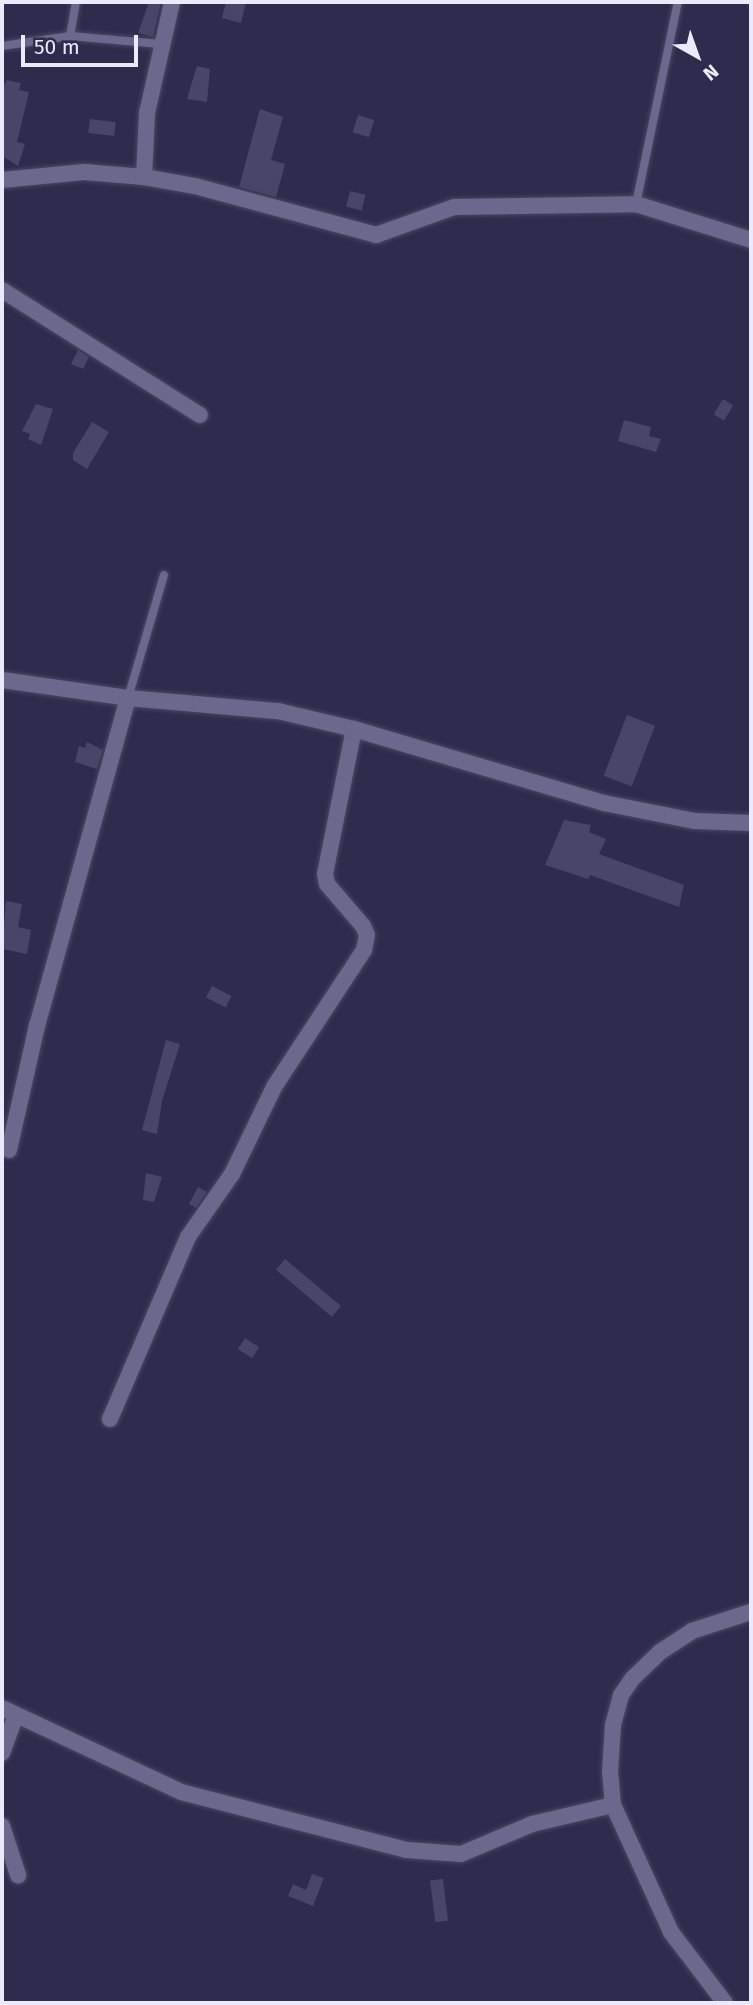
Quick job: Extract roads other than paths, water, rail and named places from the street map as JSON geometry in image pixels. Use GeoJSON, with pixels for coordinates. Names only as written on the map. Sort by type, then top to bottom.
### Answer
{"type":"FeatureCollection","features":[{"type":"Feature","properties":{"kind":"street"},"geometry":{"type":"LineString","coordinates":[[144,177],[147,113],[172,2]]}},
{"type":"Feature","properties":{"kind":"street"},"geometry":{"type":"LineString","coordinates":[[2,180],[84,172],[144,177],[195,186],[376,235],[454,207],[636,204],[751,240]]}},
{"type":"Feature","properties":{"kind":"street"},"geometry":{"type":"LineString","coordinates":[[2,290],[200,415]]}},
{"type":"Feature","properties":{"kind":"street"},"geometry":{"type":"LineString","coordinates":[[2,680],[128,698],[278,711],[354,729],[604,803],[695,821],[751,823]]}},
{"type":"Feature","properties":{"kind":"street"},"geometry":{"type":"LineString","coordinates":[[9,1150],[37,1026],[128,698]]}},
{"type":"Feature","properties":{"kind":"street"},"geometry":{"type":"LineString","coordinates":[[110,1419],[188,1237],[232,1174],[274,1087],[364,950],[367,935],[363,926],[327,884],[324,874],[354,729]]}},
{"type":"Feature","properties":{"kind":"street"},"geometry":{"type":"LineString","coordinates":[[725,2003],[671,1931],[613,1805],[613,1725],[621,1695],[632,1679],[660,1651],[692,1631],[751,1612]]}},
{"type":"Feature","properties":{"kind":"street"},"geometry":{"type":"LineString","coordinates":[[2,1754],[9,1711],[181,1792],[407,1850],[461,1854],[532,1824],[613,1805]]}},
{"type":"Feature","properties":{"kind":"street"},"geometry":{"type":"LineString","coordinates":[[2,1826],[18,1875]]}},
{"type":"Feature","properties":{"kind":"lane"},"geometry":{"type":"LineString","coordinates":[[69,36],[76,2]]}},
{"type":"Feature","properties":{"kind":"lane"},"geometry":{"type":"LineString","coordinates":[[636,204],[678,2]]}},
{"type":"Feature","properties":{"kind":"lane"},"geometry":{"type":"LineString","coordinates":[[2,46],[69,36],[161,44]]}},
{"type":"Feature","properties":{"kind":"lane"},"geometry":{"type":"LineString","coordinates":[[128,698],[164,575]]}}]}
